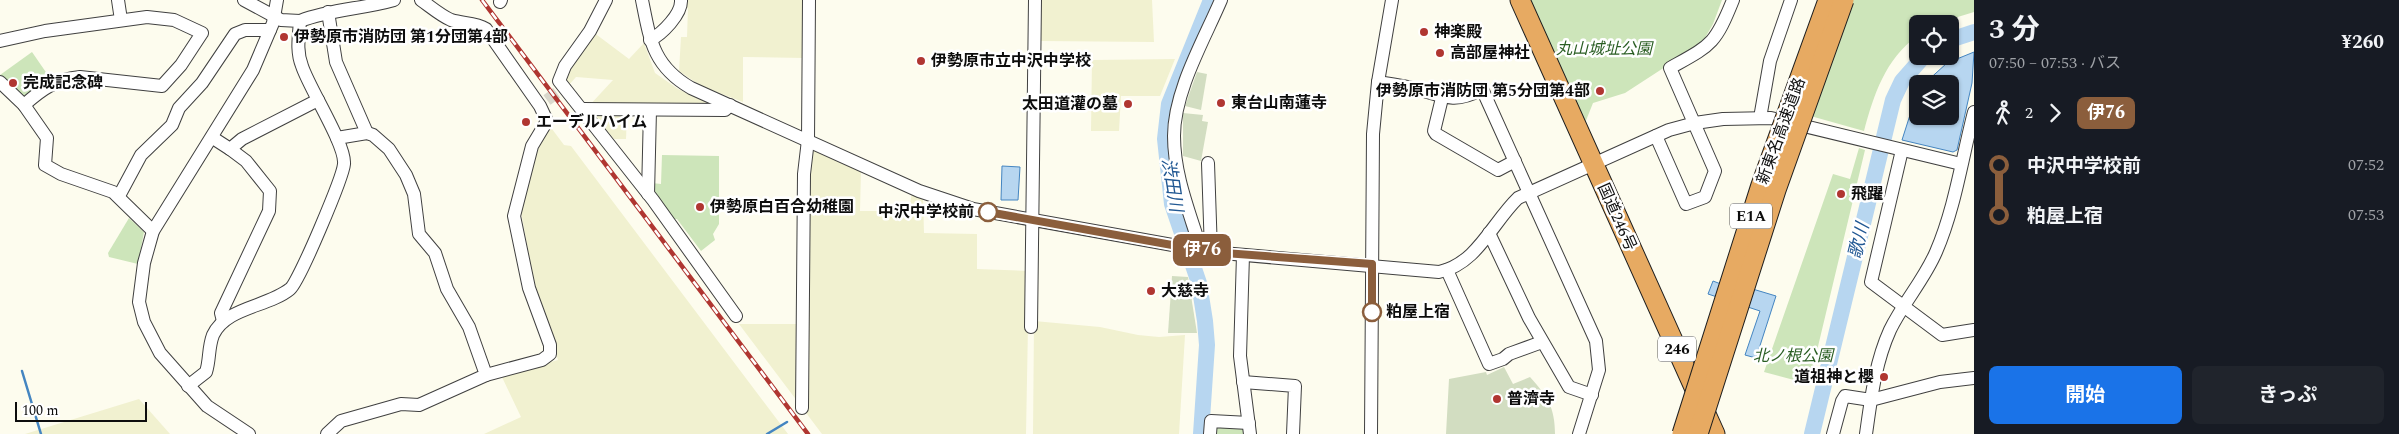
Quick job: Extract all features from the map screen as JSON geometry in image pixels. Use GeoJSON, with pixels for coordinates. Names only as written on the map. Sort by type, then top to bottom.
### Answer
{"type":"FeatureCollection","features":[{"type":"Feature","properties":{"kind":"highway","name":"国道246号"},"geometry":{"type":"LineString","coordinates":[[1520,0],[1715,434]]}},
{"type":"Feature","properties":{"kind":"highway","name":"新東名高速道路"},"geometry":{"type":"LineString","coordinates":[[1682,434],[1758,194],[1828,0]]}},
{"type":"Feature","properties":{"kind":"highway","name":"新東名高速道路"},"geometry":{"type":"LineString","coordinates":[[1698,434],[1776,190],[1844,0]]}},
{"type":"Feature","properties":{"kind":"street"},"geometry":{"type":"LineString","coordinates":[[118,0],[121,20]]}},
{"type":"Feature","properties":{"kind":"street"},"geometry":{"type":"LineString","coordinates":[[244,0],[275,17],[300,21],[324,8],[369,7],[394,0]]}},
{"type":"Feature","properties":{"kind":"street"},"geometry":{"type":"LineString","coordinates":[[249,434],[213,412],[160,353],[141,312],[140,290],[144,263],[153,231],[213,138],[253,70],[275,17],[277,0]]}},
{"type":"Feature","properties":{"kind":"street"},"geometry":{"type":"LineString","coordinates":[[327,434],[341,421],[401,404],[419,405],[486,375],[542,360],[550,354],[550,345],[529,288],[514,216],[532,146],[547,120],[543,103],[486,30],[479,25],[454,21],[442,16],[421,0]]}},
{"type":"Feature","properties":{"kind":"street"},"geometry":{"type":"LineString","coordinates":[[642,0],[650,40],[660,62],[675,78],[808,140],[952,204],[1203,250],[1372,264],[1439,272],[1447,270],[1471,255],[1490,233],[1506,209],[1518,198],[1656,136],[1695,123],[1771,118],[1961,164]]}},
{"type":"Feature","properties":{"kind":"street"},"geometry":{"type":"LineString","coordinates":[[650,40],[657,36],[678,13],[681,0]]}},
{"type":"Feature","properties":{"kind":"street"},"geometry":{"type":"LineString","coordinates":[[802,408],[804,174],[808,140],[809,0]]}},
{"type":"Feature","properties":{"kind":"street"},"geometry":{"type":"LineString","coordinates":[[1031,327],[1035,0]]}},
{"type":"Feature","properties":{"kind":"street"},"geometry":{"type":"LineString","coordinates":[[1372,434],[1374,134],[1378,82],[1392,0]]}},
{"type":"Feature","properties":{"kind":"street"},"geometry":{"type":"LineString","coordinates":[[1656,136],[1686,204],[1705,197],[1715,171],[1670,68],[1712,42],[1721,29],[1733,0]]}},
{"type":"Feature","properties":{"kind":"street"},"geometry":{"type":"LineString","coordinates":[[1760,118],[1770,61],[1791,0]]}},
{"type":"Feature","properties":{"kind":"street"},"geometry":{"type":"LineString","coordinates":[[600,2],[584,40],[565,66],[560,81],[560,89],[582,109],[648,194],[736,316]]}},
{"type":"Feature","properties":{"kind":"street"},"geometry":{"type":"LineString","coordinates":[[1203,250],[1183,197],[1174,145],[1174,127],[1181,96],[1219,2]]}},
{"type":"Feature","properties":{"kind":"street"},"geometry":{"type":"LineString","coordinates":[[324,8],[336,62],[367,133],[389,149],[406,175],[414,194],[419,234],[435,253],[447,288],[469,327],[486,375]]}},
{"type":"Feature","properties":{"kind":"street"},"geometry":{"type":"LineString","coordinates":[[0,41],[45,31],[147,17],[163,18],[185,24],[202,33],[181,65],[162,86],[80,77],[69,78],[43,88],[24,105]]}},
{"type":"Feature","properties":{"kind":"street"},"geometry":{"type":"LineString","coordinates":[[188,386],[206,372],[209,347],[218,327],[223,321],[281,295],[292,288],[306,263],[345,163],[337,138],[301,65],[297,46],[300,21]]}},
{"type":"Feature","properties":{"kind":"street"},"geometry":{"type":"LineString","coordinates":[[118,196],[141,156],[172,125],[179,108],[202,83],[235,34],[246,30],[270,30]]}},
{"type":"Feature","properties":{"kind":"street"},"geometry":{"type":"LineString","coordinates":[[0,82],[24,105],[47,138],[45,165],[61,174],[118,196],[153,231]]}},
{"type":"Feature","properties":{"kind":"street"},"geometry":{"type":"LineString","coordinates":[[1378,82],[1420,90],[1442,98],[1468,97],[1480,90],[1484,91],[1596,341],[1599,365],[1592,395],[1579,434]]}},
{"type":"Feature","properties":{"kind":"street"},"geometry":{"type":"LineString","coordinates":[[1442,98],[1434,131],[1436,134],[1498,170],[1515,161]]}},
{"type":"Feature","properties":{"kind":"street"},"geometry":{"type":"LineString","coordinates":[[230,149],[242,139],[318,100]]}},
{"type":"Feature","properties":{"kind":"street"},"geometry":{"type":"LineString","coordinates":[[582,109],[725,110],[730,105]]}},
{"type":"Feature","properties":{"kind":"street"},"geometry":{"type":"LineString","coordinates":[[648,194],[650,110]]}},
{"type":"Feature","properties":{"kind":"street"},"geometry":{"type":"LineString","coordinates":[[1866,434],[1871,400],[1882,352],[1902,307],[1922,280],[1946,226],[1974,112]]}},
{"type":"Feature","properties":{"kind":"street"},"geometry":{"type":"LineString","coordinates":[[337,138],[367,133]]}},
{"type":"Feature","properties":{"kind":"street"},"geometry":{"type":"LineString","coordinates":[[213,138],[246,161],[270,191],[269,211],[221,313],[223,321]]}},
{"type":"Feature","properties":{"kind":"street"},"geometry":{"type":"LineString","coordinates":[[1899,149],[1871,282],[1942,335],[1974,330]]}},
{"type":"Feature","properties":{"kind":"street"},"geometry":{"type":"LineString","coordinates":[[1203,250],[1208,163]]}},
{"type":"Feature","properties":{"kind":"street"},"geometry":{"type":"LineString","coordinates":[[1490,233],[1529,318],[1569,387],[1592,395]]}},
{"type":"Feature","properties":{"kind":"street"},"geometry":{"type":"LineString","coordinates":[[1210,434],[1211,421],[1250,428],[1240,356],[1243,254]]}},
{"type":"Feature","properties":{"kind":"street"},"geometry":{"type":"LineString","coordinates":[[1447,270],[1489,364],[1503,359],[1509,354],[1542,342]]}},
{"type":"Feature","properties":{"kind":"street"},"geometry":{"type":"LineString","coordinates":[[1834,434],[1843,398],[1849,396],[1871,400],[1940,382],[1974,378]]}},
{"type":"Feature","properties":{"kind":"street"},"geometry":{"type":"LineString","coordinates":[[1243,382],[1294,386],[1293,434]]}},
{"type":"Feature","properties":{"kind":"green space"},"geometry":{"type":"Polygon","coordinates":[[[684,0],[805,0],[804,58],[743,57],[743,102],[701,86],[679,71],[681,37],[687,37],[688,8],[684,8],[684,0]]]}},
{"type":"Feature","properties":{"kind":"green space"},"geometry":{"type":"Polygon","coordinates":[[[1041,0],[1152,0],[1154,42],[1040,41],[1041,0]]]}},
{"type":"Feature","properties":{"kind":"green space","name":"丸山城址公園"},"geometry":{"type":"Polygon","coordinates":[[[1528,0],[1722,0],[1713,24],[1702,43],[1625,93],[1593,103],[1585,123],[1528,0]]]}},
{"type":"Feature","properties":{"kind":"green space"},"geometry":{"type":"Polygon","coordinates":[[[1850,0],[1974,0],[1974,12],[1959,17],[1959,15],[1909,15],[1909,43],[1897,56],[1882,79],[1864,131],[1807,115],[1850,0]]]}},
{"type":"Feature","properties":{"kind":"green space"},"geometry":{"type":"Polygon","coordinates":[[[593,32],[629,59],[644,43],[655,73],[678,89],[710,104],[588,107],[613,80],[576,77],[568,86],[565,75],[593,32]]]}},
{"type":"Feature","properties":{"kind":"green space"},"geometry":{"type":"Polygon","coordinates":[[[32,52],[52,81],[25,101],[16,88],[0,75],[32,52]]]}},
{"type":"Feature","properties":{"kind":"green space"},"geometry":{"type":"Polygon","coordinates":[[[1175,59],[1160,96],[1121,96],[1119,131],[1091,131],[1092,60],[1175,59]]]}},
{"type":"Feature","properties":{"kind":"green space"},"geometry":{"type":"Polygon","coordinates":[[[1197,72],[1207,74],[1201,110],[1185,106],[1197,72]]]}},
{"type":"Feature","properties":{"kind":"green space"},"geometry":{"type":"Polygon","coordinates":[[[1183,113],[1203,115],[1202,121],[1208,122],[1201,161],[1183,156],[1183,113]]]}},
{"type":"Feature","properties":{"kind":"green space"},"geometry":{"type":"Polygon","coordinates":[[[627,114],[626,139],[614,139],[593,115],[627,114]]]}},
{"type":"Feature","properties":{"kind":"green space"},"geometry":{"type":"Polygon","coordinates":[[[549,125],[564,145],[571,146],[788,434],[484,434],[521,417],[501,375],[558,360],[535,288],[521,212],[536,154],[549,125]]]}},
{"type":"Feature","properties":{"kind":"green space"},"geometry":{"type":"Polygon","coordinates":[[[809,148],[861,170],[860,211],[909,211],[912,192],[923,197],[924,233],[977,234],[977,269],[1029,271],[1026,434],[822,434],[739,324],[801,324],[809,148]]]}},
{"type":"Feature","properties":{"kind":"green space","name":"北ノ根公園"},"geometry":{"type":"Polygon","coordinates":[[[1859,148],[1865,150],[1809,384],[1764,372],[1833,174],[1850,179],[1859,148]]]}},
{"type":"Feature","properties":{"kind":"green space"},"geometry":{"type":"Polygon","coordinates":[[[662,155],[719,156],[719,224],[713,234],[715,240],[701,251],[677,219],[669,219],[652,195],[652,183],[661,184],[662,155]]]}},
{"type":"Feature","properties":{"kind":"green space"},"geometry":{"type":"Polygon","coordinates":[[[129,218],[144,232],[138,264],[109,257],[108,253],[129,218]]]}},
{"type":"Feature","properties":{"kind":"green space"},"geometry":{"type":"Polygon","coordinates":[[[1172,276],[1188,277],[1197,333],[1168,333],[1172,276]]]}},
{"type":"Feature","properties":{"kind":"green space"},"geometry":{"type":"Polygon","coordinates":[[[1034,321],[1100,327],[1138,335],[1159,337],[1185,335],[1179,434],[1033,434],[1034,321]]]}},
{"type":"Feature","properties":{"kind":"green space","name":"普濟寺"},"geometry":{"type":"Polygon","coordinates":[[[1504,367],[1513,384],[1530,377],[1541,390],[1552,409],[1555,434],[1446,434],[1449,379],[1486,372],[1487,375],[1504,367]]]}},
{"type":"Feature","properties":{"kind":"green space"},"geometry":{"type":"Polygon","coordinates":[[[139,399],[170,434],[25,434],[139,399]]]}},
{"type":"Feature","properties":{"kind":"green space"},"geometry":{"type":"Polygon","coordinates":[[[1245,425],[1247,434],[1212,434],[1213,427],[1245,425]]]}},
{"type":"Feature","properties":{"kind":"water"},"geometry":{"type":"Polygon","coordinates":[[[1974,52],[1972,83],[1957,150],[1953,152],[1902,140],[1909,118],[1909,125],[1959,125],[1959,75],[1934,75],[1945,65],[1959,65],[1959,58],[1974,52]]]}},
{"type":"Feature","properties":{"kind":"water"},"geometry":{"type":"Polygon","coordinates":[[[1002,166],[1020,167],[1018,200],[1001,200],[1002,166]]]}},
{"type":"Feature","properties":{"kind":"water"},"geometry":{"type":"Polygon","coordinates":[[[1713,281],[1734,289],[1736,284],[1776,296],[1756,358],[1745,355],[1760,311],[1708,294],[1713,281]]]}},
{"type":"Feature","properties":{"kind":"waterway","name":"渋田川"},"geometry":{"type":"LineString","coordinates":[[1201,434],[1207,345],[1205,321],[1199,283],[1172,204],[1165,139],[1169,104],[1211,0]]}},
{"type":"Feature","properties":{"kind":"waterway","name":"歌川"},"geometry":{"type":"LineString","coordinates":[[1959,37],[1974,32]]}},
{"type":"Feature","properties":{"kind":"waterway","name":"歌川"},"geometry":{"type":"LineString","coordinates":[[1812,434],[1893,100],[1902,81],[1916,65]]}},
{"type":"Feature","properties":{"kind":"waterway"},"geometry":{"type":"LineString","coordinates":[[22,371],[41,434]]}},
{"type":"Feature","properties":{"kind":"waterway"},"geometry":{"type":"LineString","coordinates":[[767,434],[787,422]]}},
{"type":"Feature","properties":{"kind":"tunnel"},"geometry":{"type":"LineString","coordinates":[[547,100],[558,92]]}},
{"type":"Feature","properties":{"kind":"railway"},"geometry":{"type":"LineString","coordinates":[[482,0],[808,434]]}},
{"type":"Feature","properties":{"kind":"bus line","name":"伊76"},"geometry":{"type":"LineString","coordinates":[[988,212],[1211,252],[1372,264],[1372,312]]}},
{"type":"Feature","properties":{"kind":"place","name":"神楽殿"},"geometry":{"type":"Point","coordinates":[1424,32]}},
{"type":"Feature","properties":{"kind":"place","name":"伊勢原市消防団 第1分団第4部"},"geometry":{"type":"Point","coordinates":[284,37]}},
{"type":"Feature","properties":{"kind":"place","name":"高部屋神社"},"geometry":{"type":"Point","coordinates":[1440,53]}},
{"type":"Feature","properties":{"kind":"place","name":"伊勢原市立中沢中学校"},"geometry":{"type":"Point","coordinates":[921,61]}},
{"type":"Feature","properties":{"kind":"place","name":"完成記念碑"},"geometry":{"type":"Point","coordinates":[13,83]}},
{"type":"Feature","properties":{"kind":"place","name":"伊勢原市消防団 第5分団第4部"},"geometry":{"type":"Point","coordinates":[1600,91]}},
{"type":"Feature","properties":{"kind":"place","name":"東台山南蓮寺"},"geometry":{"type":"Point","coordinates":[1221,103]}},
{"type":"Feature","properties":{"kind":"place","name":"太田道灌の墓"},"geometry":{"type":"Point","coordinates":[1128,104]}},
{"type":"Feature","properties":{"kind":"place","name":"エーデルハイム"},"geometry":{"type":"Point","coordinates":[526,122]}},
{"type":"Feature","properties":{"kind":"place","name":"飛躍"},"geometry":{"type":"Point","coordinates":[1841,194]}},
{"type":"Feature","properties":{"kind":"place","name":"伊勢原白百合幼稚園"},"geometry":{"type":"Point","coordinates":[700,207]}},
{"type":"Feature","properties":{"kind":"place","name":"中沢中学校前"},"geometry":{"type":"Point","coordinates":[988,212]}},
{"type":"Feature","properties":{"kind":"place","name":"大慈寺"},"geometry":{"type":"Point","coordinates":[1151,291]}},
{"type":"Feature","properties":{"kind":"place","name":"粕屋上宿"},"geometry":{"type":"Point","coordinates":[1372,312]}},
{"type":"Feature","properties":{"kind":"place","name":"道祖神と櫻"},"geometry":{"type":"Point","coordinates":[1884,377]}},
{"type":"Feature","properties":{"kind":"place","name":"普濟寺"},"geometry":{"type":"Point","coordinates":[1497,399]}}]}
